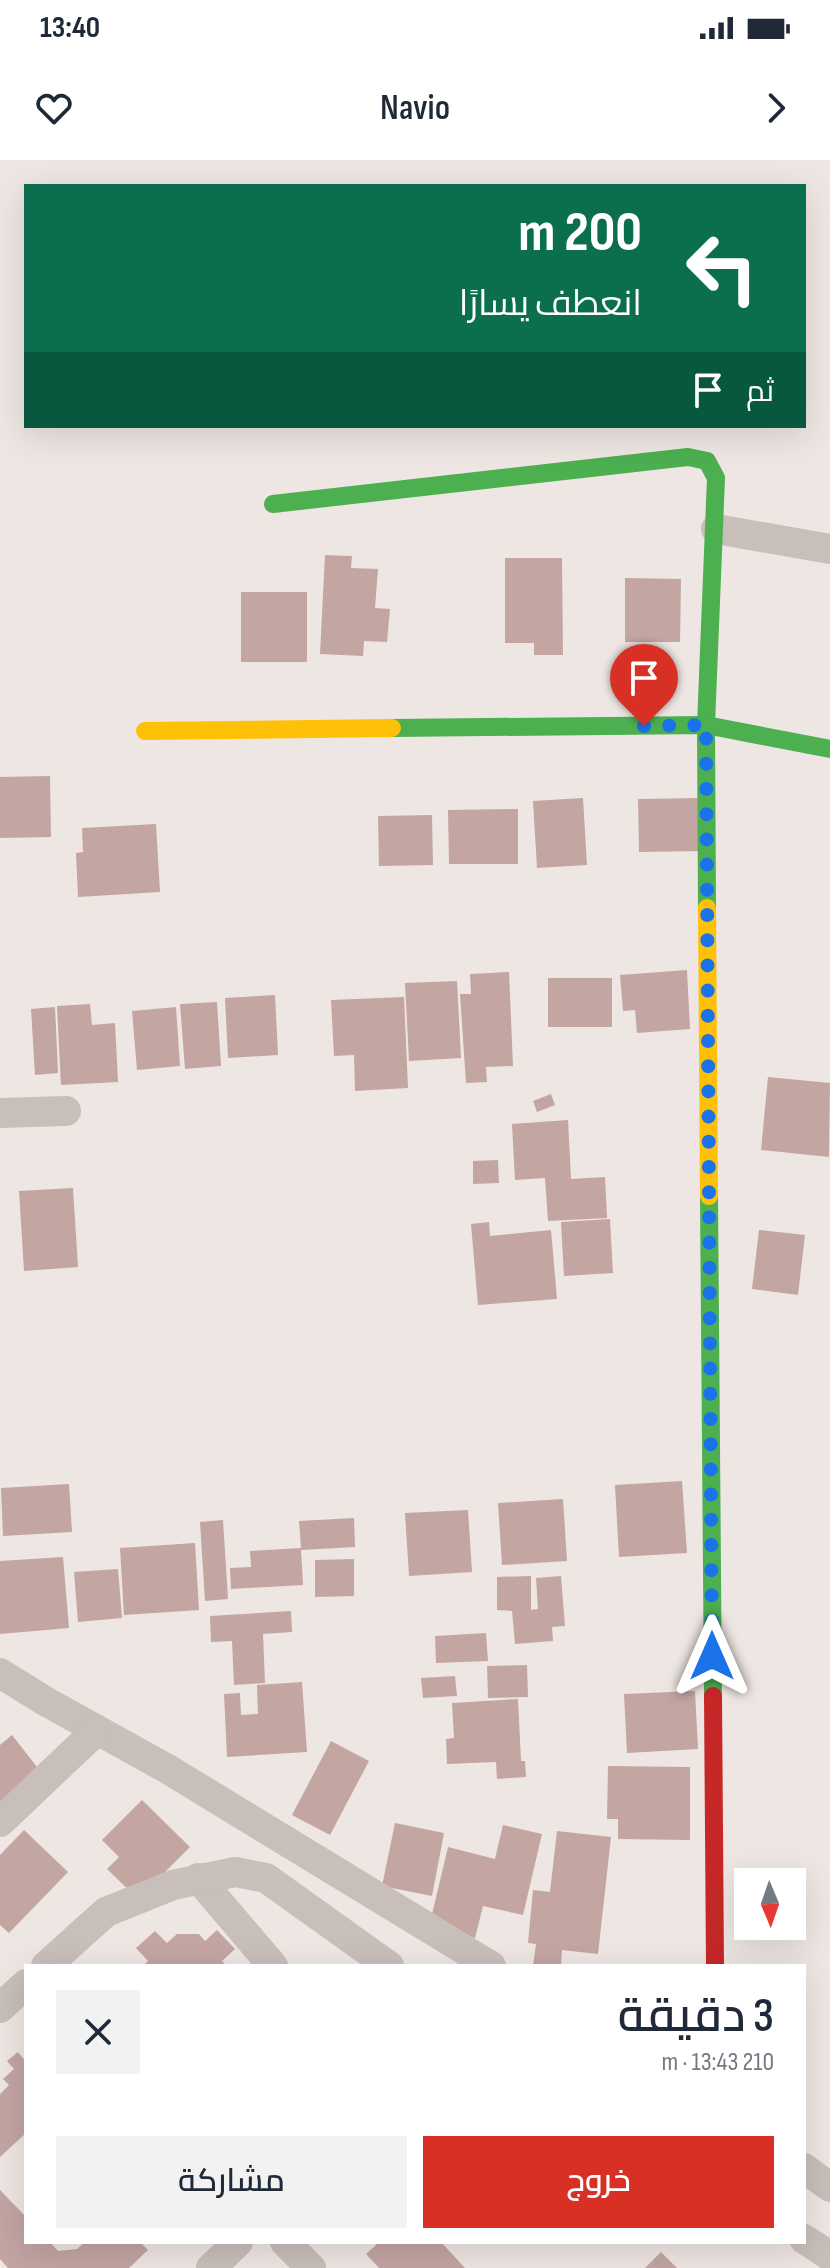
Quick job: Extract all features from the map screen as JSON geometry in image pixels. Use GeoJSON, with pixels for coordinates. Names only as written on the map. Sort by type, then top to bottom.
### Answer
{"type":"FeatureCollection","features":[{"type":"Feature","properties":{"kind":"street"},"geometry":{"type":"LineString","coordinates":[[273,504],[688,457],[707,461],[716,478],[706,725],[715,1964]]}},
{"type":"Feature","properties":{"kind":"street"},"geometry":{"type":"LineString","coordinates":[[716,529],[830,549]]}},
{"type":"Feature","properties":{"kind":"street"},"geometry":{"type":"LineString","coordinates":[[145,731],[706,725],[830,749]]}},
{"type":"Feature","properties":{"kind":"street"},"geometry":{"type":"LineString","coordinates":[[0,1113],[66,1111]]}},
{"type":"Feature","properties":{"kind":"street"},"geometry":{"type":"LineString","coordinates":[[0,1673],[96,1731],[166,1768],[488,1964]]}},
{"type":"Feature","properties":{"kind":"street"},"geometry":{"type":"LineString","coordinates":[[0,1822],[96,1731]]}},
{"type":"Feature","properties":{"kind":"street"},"geometry":{"type":"LineString","coordinates":[[48,1964],[106,1912],[198,1878],[235,1872],[266,1878],[386,1964]]}},
{"type":"Feature","properties":{"kind":"street"},"geometry":{"type":"LineString","coordinates":[[198,1878],[271,1964]]}},
{"type":"Feature","properties":{"kind":"street"},"geometry":{"type":"LineString","coordinates":[[0,2008],[24,1986]]}},
{"type":"Feature","properties":{"kind":"street"},"geometry":{"type":"LineString","coordinates":[[806,2169],[830,2187]]}},
{"type":"Feature","properties":{"kind":"street"},"geometry":{"type":"LineString","coordinates":[[806,2240],[830,2256]]}},
{"type":"Feature","properties":{"kind":"street"},"geometry":{"type":"LineString","coordinates":[[211,2268],[236,2244]]}},
{"type":"Feature","properties":{"kind":"street"},"geometry":{"type":"LineString","coordinates":[[287,2244],[311,2268]]}},
{"type":"Feature","properties":{"kind":"building"},"geometry":{"type":"Polygon","coordinates":[[[325,555],[352,556],[351,568],[378,569],[375,608],[390,609],[387,642],[364,641],[363,656],[320,654],[325,555]]]}},
{"type":"Feature","properties":{"kind":"building"},"geometry":{"type":"Polygon","coordinates":[[[505,558],[562,558],[563,655],[534,655],[534,643],[505,643],[505,558]]]}},
{"type":"Feature","properties":{"kind":"building"},"geometry":{"type":"Polygon","coordinates":[[[625,578],[681,579],[680,642],[625,642],[625,578]]]}},
{"type":"Feature","properties":{"kind":"building"},"geometry":{"type":"Polygon","coordinates":[[[241,592],[307,592],[307,662],[241,662],[241,592]]]}},
{"type":"Feature","properties":{"kind":"building"},"geometry":{"type":"Polygon","coordinates":[[[50,776],[51,837],[0,838],[0,777],[50,776]]]}},
{"type":"Feature","properties":{"kind":"building"},"geometry":{"type":"Polygon","coordinates":[[[583,798],[587,865],[537,868],[533,801],[583,798]]]}},
{"type":"Feature","properties":{"kind":"building"},"geometry":{"type":"Polygon","coordinates":[[[702,798],[703,851],[639,852],[638,799],[702,798]]]}},
{"type":"Feature","properties":{"kind":"building"},"geometry":{"type":"Polygon","coordinates":[[[518,809],[518,864],[449,864],[448,810],[518,809]]]}},
{"type":"Feature","properties":{"kind":"building"},"geometry":{"type":"Polygon","coordinates":[[[432,815],[433,865],[379,866],[378,816],[432,815]]]}},
{"type":"Feature","properties":{"kind":"building"},"geometry":{"type":"Polygon","coordinates":[[[156,824],[160,892],[78,897],[76,853],[83,852],[82,828],[156,824]]]}},
{"type":"Feature","properties":{"kind":"building"},"geometry":{"type":"Polygon","coordinates":[[[687,970],[690,1029],[637,1033],[635,1010],[623,1011],[620,975],[687,970]]]}},
{"type":"Feature","properties":{"kind":"building"},"geometry":{"type":"Polygon","coordinates":[[[509,972],[513,1066],[486,1067],[487,1082],[466,1083],[460,994],[471,994],[470,974],[509,972]]]}},
{"type":"Feature","properties":{"kind":"building"},"geometry":{"type":"Polygon","coordinates":[[[548,978],[612,978],[612,1027],[548,1027],[548,978]]]}},
{"type":"Feature","properties":{"kind":"building"},"geometry":{"type":"Polygon","coordinates":[[[457,981],[461,1058],[409,1061],[405,983],[457,981]]]}},
{"type":"Feature","properties":{"kind":"building"},"geometry":{"type":"Polygon","coordinates":[[[275,995],[278,1055],[228,1058],[225,998],[275,995]]]}},
{"type":"Feature","properties":{"kind":"building"},"geometry":{"type":"Polygon","coordinates":[[[404,997],[408,1088],[355,1091],[354,1055],[334,1056],[331,1000],[404,997]]]}},
{"type":"Feature","properties":{"kind":"building"},"geometry":{"type":"Polygon","coordinates":[[[217,1002],[221,1066],[185,1069],[180,1004],[217,1002]]]}},
{"type":"Feature","properties":{"kind":"building"},"geometry":{"type":"Polygon","coordinates":[[[90,1004],[92,1025],[115,1023],[118,1082],[61,1085],[57,1006],[90,1004]]]}},
{"type":"Feature","properties":{"kind":"building"},"geometry":{"type":"Polygon","coordinates":[[[55,1007],[58,1073],[35,1075],[31,1009],[55,1007]]]}},
{"type":"Feature","properties":{"kind":"building"},"geometry":{"type":"Polygon","coordinates":[[[176,1007],[180,1066],[137,1070],[132,1011],[176,1007]]]}},
{"type":"Feature","properties":{"kind":"building"},"geometry":{"type":"Polygon","coordinates":[[[768,1077],[830,1083],[829,1157],[761,1150],[768,1077]]]}},
{"type":"Feature","properties":{"kind":"building"},"geometry":{"type":"Polygon","coordinates":[[[551,1094],[555,1105],[537,1112],[533,1101],[551,1094]]]}},
{"type":"Feature","properties":{"kind":"building"},"geometry":{"type":"Polygon","coordinates":[[[568,1120],[571,1179],[605,1177],[607,1218],[548,1221],[545,1178],[515,1180],[512,1124],[568,1120]]]}},
{"type":"Feature","properties":{"kind":"building"},"geometry":{"type":"Polygon","coordinates":[[[498,1160],[499,1183],[473,1184],[473,1161],[498,1160]]]}},
{"type":"Feature","properties":{"kind":"building"},"geometry":{"type":"Polygon","coordinates":[[[73,1188],[78,1267],[24,1271],[19,1191],[73,1188]]]}},
{"type":"Feature","properties":{"kind":"building"},"geometry":{"type":"Polygon","coordinates":[[[610,1219],[613,1273],[564,1276],[561,1222],[610,1219]]]}},
{"type":"Feature","properties":{"kind":"building"},"geometry":{"type":"Polygon","coordinates":[[[489,1222],[490,1236],[551,1230],[557,1299],[478,1305],[471,1224],[489,1222]]]}},
{"type":"Feature","properties":{"kind":"building"},"geometry":{"type":"Polygon","coordinates":[[[759,1230],[805,1235],[798,1295],[752,1289],[759,1230]]]}},
{"type":"Feature","properties":{"kind":"building"},"geometry":{"type":"Polygon","coordinates":[[[682,1481],[687,1553],[619,1557],[615,1485],[682,1481]]]}},
{"type":"Feature","properties":{"kind":"building"},"geometry":{"type":"Polygon","coordinates":[[[69,1484],[72,1532],[3,1536],[1,1488],[69,1484]]]}},
{"type":"Feature","properties":{"kind":"building"},"geometry":{"type":"Polygon","coordinates":[[[563,1499],[567,1561],[502,1565],[498,1503],[563,1499]]]}},
{"type":"Feature","properties":{"kind":"building"},"geometry":{"type":"Polygon","coordinates":[[[468,1510],[472,1572],[409,1576],[405,1513],[468,1510]]]}},
{"type":"Feature","properties":{"kind":"building"},"geometry":{"type":"Polygon","coordinates":[[[354,1518],[355,1547],[301,1550],[303,1585],[231,1589],[230,1568],[251,1567],[250,1551],[301,1548],[299,1521],[354,1518]]]}},
{"type":"Feature","properties":{"kind":"building"},"geometry":{"type":"Polygon","coordinates":[[[223,1520],[228,1599],[205,1601],[200,1522],[223,1520]]]}},
{"type":"Feature","properties":{"kind":"building"},"geometry":{"type":"Polygon","coordinates":[[[195,1543],[199,1610],[124,1615],[120,1548],[195,1543]]]}},
{"type":"Feature","properties":{"kind":"building"},"geometry":{"type":"Polygon","coordinates":[[[63,1557],[69,1628],[0,1634],[0,1561],[63,1557]]]}},
{"type":"Feature","properties":{"kind":"building"},"geometry":{"type":"Polygon","coordinates":[[[354,1559],[354,1596],[315,1597],[315,1560],[354,1559]]]}},
{"type":"Feature","properties":{"kind":"building"},"geometry":{"type":"Polygon","coordinates":[[[118,1569],[122,1618],[78,1622],[74,1572],[118,1569]]]}},
{"type":"Feature","properties":{"kind":"building"},"geometry":{"type":"Polygon","coordinates":[[[531,1576],[531,1610],[538,1609],[536,1578],[561,1576],[565,1626],[552,1627],[553,1641],[515,1644],[512,1611],[497,1610],[497,1577],[531,1576]]]}},
{"type":"Feature","properties":{"kind":"building"},"geometry":{"type":"Polygon","coordinates":[[[291,1611],[292,1632],[263,1634],[265,1683],[234,1685],[232,1641],[211,1642],[210,1616],[291,1611]]]}},
{"type":"Feature","properties":{"kind":"building"},"geometry":{"type":"Polygon","coordinates":[[[486,1633],[488,1661],[436,1663],[435,1636],[486,1633]]]}},
{"type":"Feature","properties":{"kind":"building"},"geometry":{"type":"Polygon","coordinates":[[[527,1665],[528,1697],[488,1698],[487,1666],[527,1665]]]}},
{"type":"Feature","properties":{"kind":"building"},"geometry":{"type":"Polygon","coordinates":[[[455,1676],[457,1696],[423,1698],[421,1678],[455,1676]]]}},
{"type":"Feature","properties":{"kind":"building"},"geometry":{"type":"Polygon","coordinates":[[[302,1682],[307,1752],[227,1757],[224,1694],[240,1693],[241,1715],[258,1714],[257,1685],[302,1682]]]}},
{"type":"Feature","properties":{"kind":"building"},"geometry":{"type":"Polygon","coordinates":[[[695,1691],[698,1749],[627,1753],[624,1694],[695,1691]]]}},
{"type":"Feature","properties":{"kind":"building"},"geometry":{"type":"Polygon","coordinates":[[[518,1699],[521,1761],[525,1761],[526,1777],[497,1779],[496,1762],[447,1764],[446,1739],[454,1738],[452,1703],[518,1699]]]}},
{"type":"Feature","properties":{"kind":"building"},"geometry":{"type":"Polygon","coordinates":[[[12,1735],[44,1776],[0,1809],[0,1745],[12,1735]]]}},
{"type":"Feature","properties":{"kind":"building"},"geometry":{"type":"Polygon","coordinates":[[[331,1741],[369,1761],[330,1835],[292,1815],[331,1741]]]}},
{"type":"Feature","properties":{"kind":"building"},"geometry":{"type":"Polygon","coordinates":[[[608,1766],[690,1767],[690,1840],[618,1839],[618,1819],[607,1819],[608,1766]]]}},
{"type":"Feature","properties":{"kind":"building"},"geometry":{"type":"Polygon","coordinates":[[[142,1800],[190,1847],[138,1899],[107,1869],[119,1857],[102,1840],[142,1800]]]}},
{"type":"Feature","properties":{"kind":"building"},"geometry":{"type":"Polygon","coordinates":[[[395,1823],[444,1833],[432,1896],[382,1886],[395,1823]]]}},
{"type":"Feature","properties":{"kind":"building"},"geometry":{"type":"Polygon","coordinates":[[[503,1825],[542,1834],[523,1915],[483,1906],[475,1938],[429,1927],[448,1847],[495,1859],[503,1825]]]}},
{"type":"Feature","properties":{"kind":"building"},"geometry":{"type":"Polygon","coordinates":[[[24,1830],[68,1872],[9,1933],[0,1925],[0,1855],[24,1830]]]}},
{"type":"Feature","properties":{"kind":"building"},"geometry":{"type":"Polygon","coordinates":[[[557,1831],[611,1837],[598,1954],[562,1950],[561,1964],[533,1964],[536,1944],[528,1943],[533,1890],[550,1892],[557,1831]]]}},
{"type":"Feature","properties":{"kind":"building"},"geometry":{"type":"Polygon","coordinates":[[[217,1930],[235,1949],[222,1961],[225,1964],[145,1964],[148,1961],[136,1948],[155,1931],[167,1943],[177,1934],[199,1934],[205,1941],[217,1930]]]}},
{"type":"Feature","properties":{"kind":"building"},"geometry":{"type":"Polygon","coordinates":[[[18,2052],[24,2060],[24,2135],[0,2157],[0,2094],[9,2085],[3,2079],[14,2069],[7,2061],[18,2052]]]}},
{"type":"Feature","properties":{"kind":"building"},"geometry":{"type":"Polygon","coordinates":[[[0,2190],[24,2215],[24,2244],[52,2244],[58,2251],[77,2249],[83,2244],[142,2244],[148,2250],[129,2268],[8,2268],[0,2259],[0,2190]]]}},
{"type":"Feature","properties":{"kind":"building"},"geometry":{"type":"Polygon","coordinates":[[[443,2244],[465,2268],[379,2268],[366,2254],[376,2245],[443,2244]]]}},
{"type":"Feature","properties":{"kind":"building"},"geometry":{"type":"Polygon","coordinates":[[[661,2252],[677,2268],[645,2268],[661,2252]]]}},
{"type":"Feature","properties":{"kind":"traffic: fast"},"geometry":{"type":"LineString","coordinates":[[273,504],[688,457],[707,461],[716,478],[706,725],[707,908]]}},
{"type":"Feature","properties":{"kind":"traffic: fast"},"geometry":{"type":"LineString","coordinates":[[392,728],[706,725],[830,749]]}},
{"type":"Feature","properties":{"kind":"traffic: fast"},"geometry":{"type":"LineString","coordinates":[[709,1196],[713,1696]]}},
{"type":"Feature","properties":{"kind":"traffic: slow"},"geometry":{"type":"LineString","coordinates":[[145,731],[392,728]]}},
{"type":"Feature","properties":{"kind":"traffic: slow"},"geometry":{"type":"LineString","coordinates":[[707,908],[709,1196]]}},
{"type":"Feature","properties":{"kind":"traffic: jam"},"geometry":{"type":"LineString","coordinates":[[713,1696],[715,1964]]}},
{"type":"Feature","properties":{"kind":"route"},"geometry":{"type":"LineString","coordinates":[[644,726],[706,725],[712,1656]]}}]}
